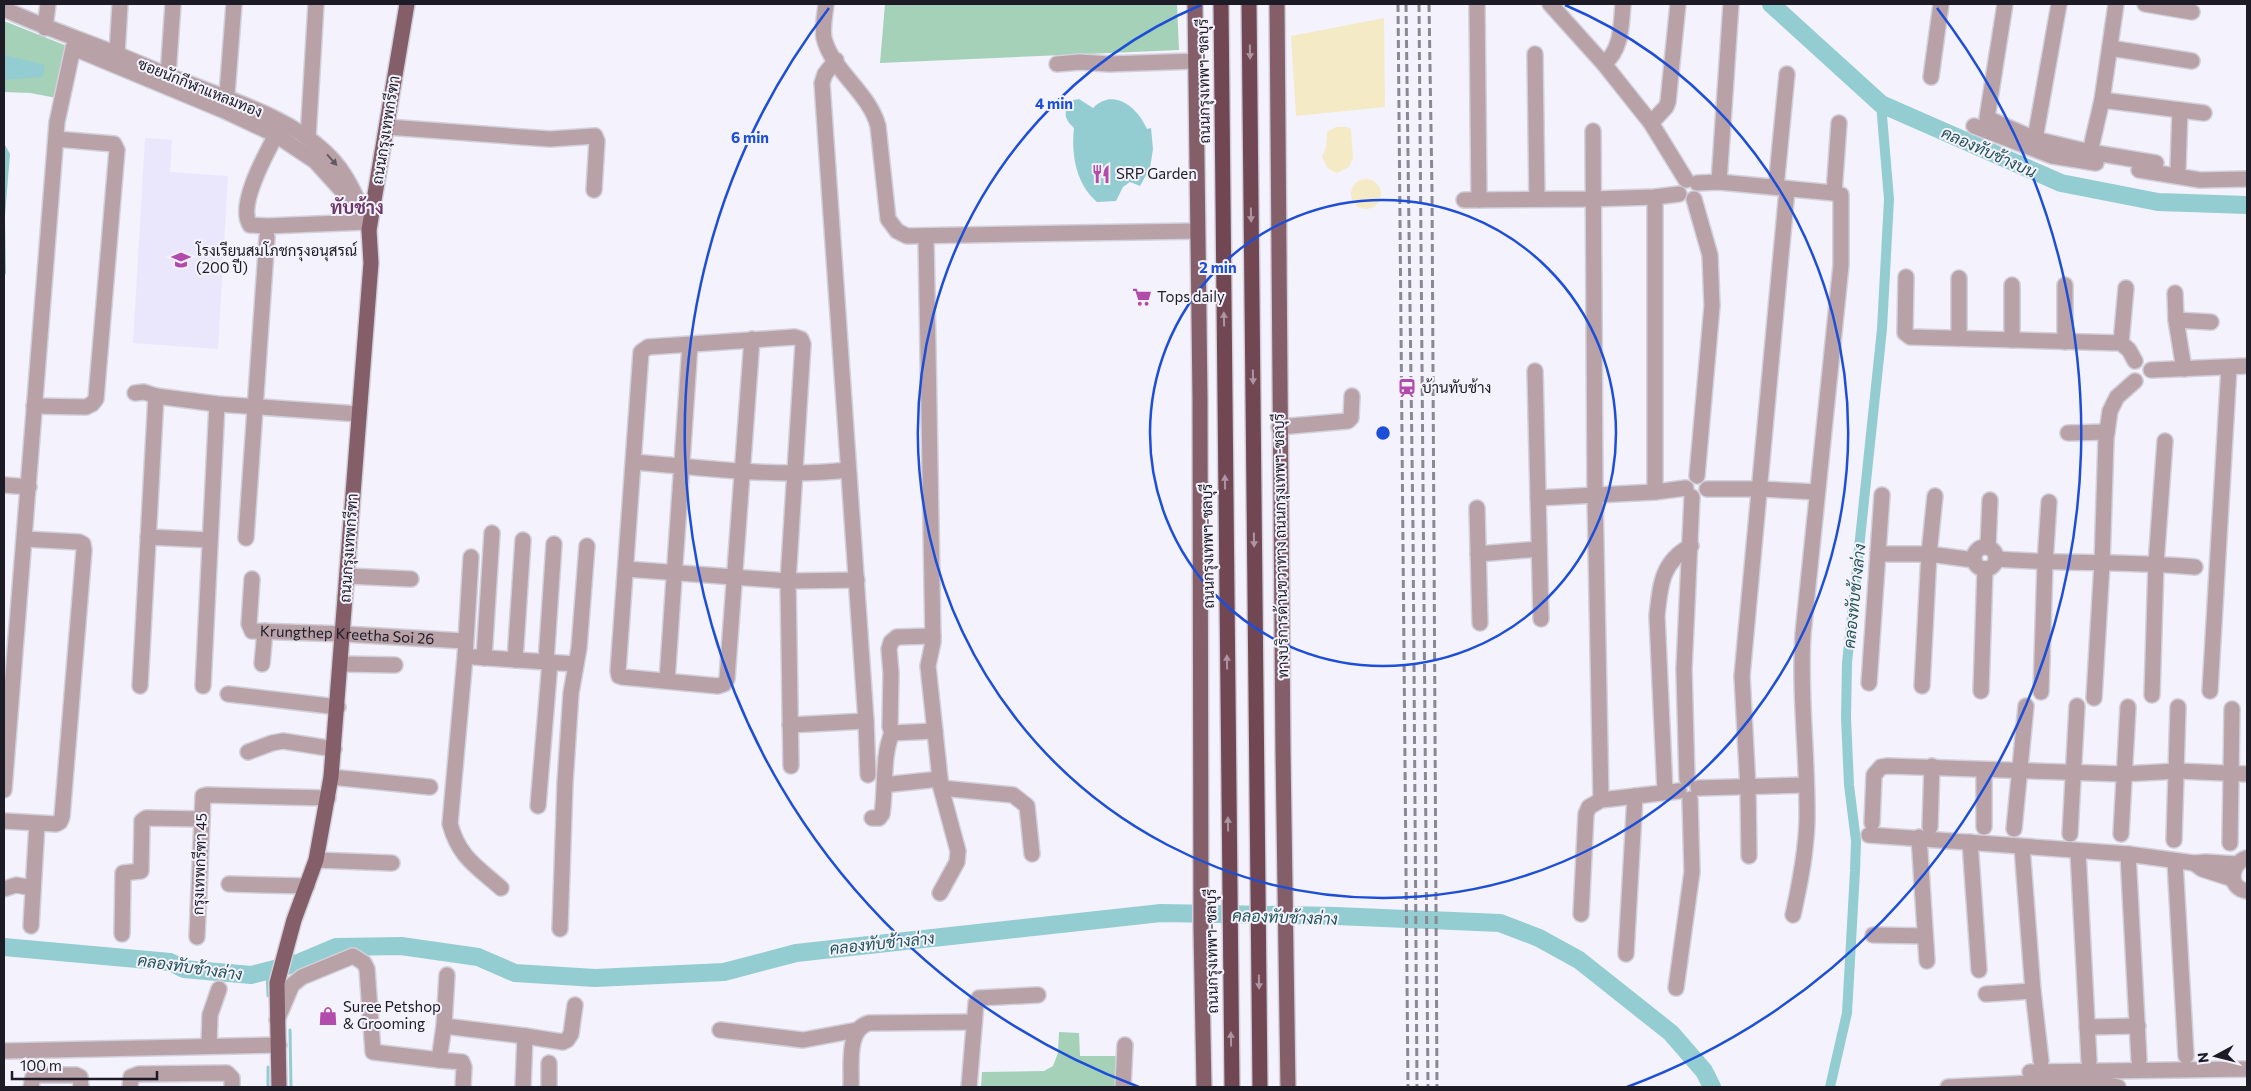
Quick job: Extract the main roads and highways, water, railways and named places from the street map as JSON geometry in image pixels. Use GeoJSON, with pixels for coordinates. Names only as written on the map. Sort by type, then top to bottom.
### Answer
{"type":"FeatureCollection","features":[{"type":"Feature","properties":{"kind":"highway","name":"ถนนกรุงเทพฯ-ชลบุรี"},"geometry":{"type":"LineString","coordinates":[[1221,4],[1232,1087]]}},
{"type":"Feature","properties":{"kind":"highway"},"geometry":{"type":"LineString","coordinates":[[1249,4],[1260,1087]]}},
{"type":"Feature","properties":{"kind":"main road","name":"ถนนกรุงเทพกรีฑา"},"geometry":{"type":"LineString","coordinates":[[280,1087],[277,983],[291,930],[316,860],[328,798],[334,749],[342,664],[371,262],[366,221],[387,127],[407,4]]}},
{"type":"Feature","properties":{"kind":"main road"},"geometry":{"type":"LineString","coordinates":[[1195,4],[1202,768],[1200,872],[1204,1087]]}},
{"type":"Feature","properties":{"kind":"main road","name":"ทางบริการด้านขวาทาง ถนนกรุงเทพฯ-ชลบุรี"},"geometry":{"type":"LineString","coordinates":[[1277,4],[1279,427],[1288,1087]]}},
{"type":"Feature","properties":{"kind":"water"},"geometry":{"type":"Polygon","coordinates":[[[4,55],[45,65],[43,77],[4,80],[4,55]]]}},
{"type":"Feature","properties":{"kind":"water"},"geometry":{"type":"Polygon","coordinates":[[[1079,99],[1093,108],[1109,99],[1125,103],[1138,114],[1147,129],[1151,128],[1153,149],[1150,168],[1140,186],[1130,182],[1123,187],[1116,201],[1097,202],[1084,186],[1076,168],[1073,148],[1074,128],[1066,118],[1066,111],[1073,100],[1079,99]]]}},
{"type":"Feature","properties":{"kind":"water"},"geometry":{"type":"Polygon","coordinates":[[[4,143],[10,154],[5,216],[6,274],[4,275],[4,143]]]}},
{"type":"Feature","properties":{"kind":"waterway","name":"คลองทับช้างบน"},"geometry":{"type":"LineString","coordinates":[[1771,4],[1881,104],[2061,183],[2158,202],[2247,205]]}},
{"type":"Feature","properties":{"kind":"waterway","name":"คลองทับช้างล่าง"},"geometry":{"type":"LineString","coordinates":[[1830,1087],[1847,1013],[1855,871],[1856,841],[1849,785],[1846,718],[1847,663],[1882,329],[1889,199],[1881,104]]}},
{"type":"Feature","properties":{"kind":"waterway","name":"คลองทับช้างล่าง"},"geometry":{"type":"LineString","coordinates":[[4,947],[170,962],[184,969],[251,975],[298,963],[336,947],[401,946],[478,957],[515,973],[595,978],[724,972],[796,953],[1161,913],[1336,916],[1500,923],[1539,938],[1579,960],[1671,1033],[1704,1071],[1712,1087]]}},
{"type":"Feature","properties":{"kind":"waterway"},"geometry":{"type":"LineString","coordinates":[[297,975],[298,963]]}},
{"type":"Feature","properties":{"kind":"waterway"},"geometry":{"type":"LineString","coordinates":[[267,971],[268,996]]}},
{"type":"Feature","properties":{"kind":"waterway"},"geometry":{"type":"LineString","coordinates":[[290,1030],[291,1087]]}},
{"type":"Feature","properties":{"kind":"waterway"},"geometry":{"type":"LineString","coordinates":[[268,1067],[268,1087]]}},
{"type":"Feature","properties":{"kind":"railway"},"geometry":{"type":"LineString","coordinates":[[1398,4],[1408,1087]]}},
{"type":"Feature","properties":{"kind":"railway"},"geometry":{"type":"LineString","coordinates":[[1406,4],[1413,530],[1417,1087]]}},
{"type":"Feature","properties":{"kind":"railway"},"geometry":{"type":"LineString","coordinates":[[1419,4],[1428,1087]]}},
{"type":"Feature","properties":{"kind":"railway"},"geometry":{"type":"LineString","coordinates":[[1429,4],[1432,191],[1437,1087]]}},
{"type":"Feature","properties":{"kind":"place","name":"SRP Garden"},"geometry":{"type":"Point","coordinates":[1101,174]}},
{"type":"Feature","properties":{"kind":"place","name":"โรงเรียนสมโภชกรุงอนุสรณ์ (200 ปี)"},"geometry":{"type":"Point","coordinates":[181,260]}},
{"type":"Feature","properties":{"kind":"place","name":"Tops daily"},"geometry":{"type":"Point","coordinates":[1142,297]}},
{"type":"Feature","properties":{"kind":"place","name":"บ้านทับช้าง"},"geometry":{"type":"Point","coordinates":[1407,388]}},
{"type":"Feature","properties":{"kind":"place","name":"Suree Petshop & Grooming"},"geometry":{"type":"Point","coordinates":[328,1016]}},
{"type":"Feature","properties":{"kind":"district","name":"ทับช้าง"},"geometry":{"type":"Point","coordinates":[357,208]}}]}
